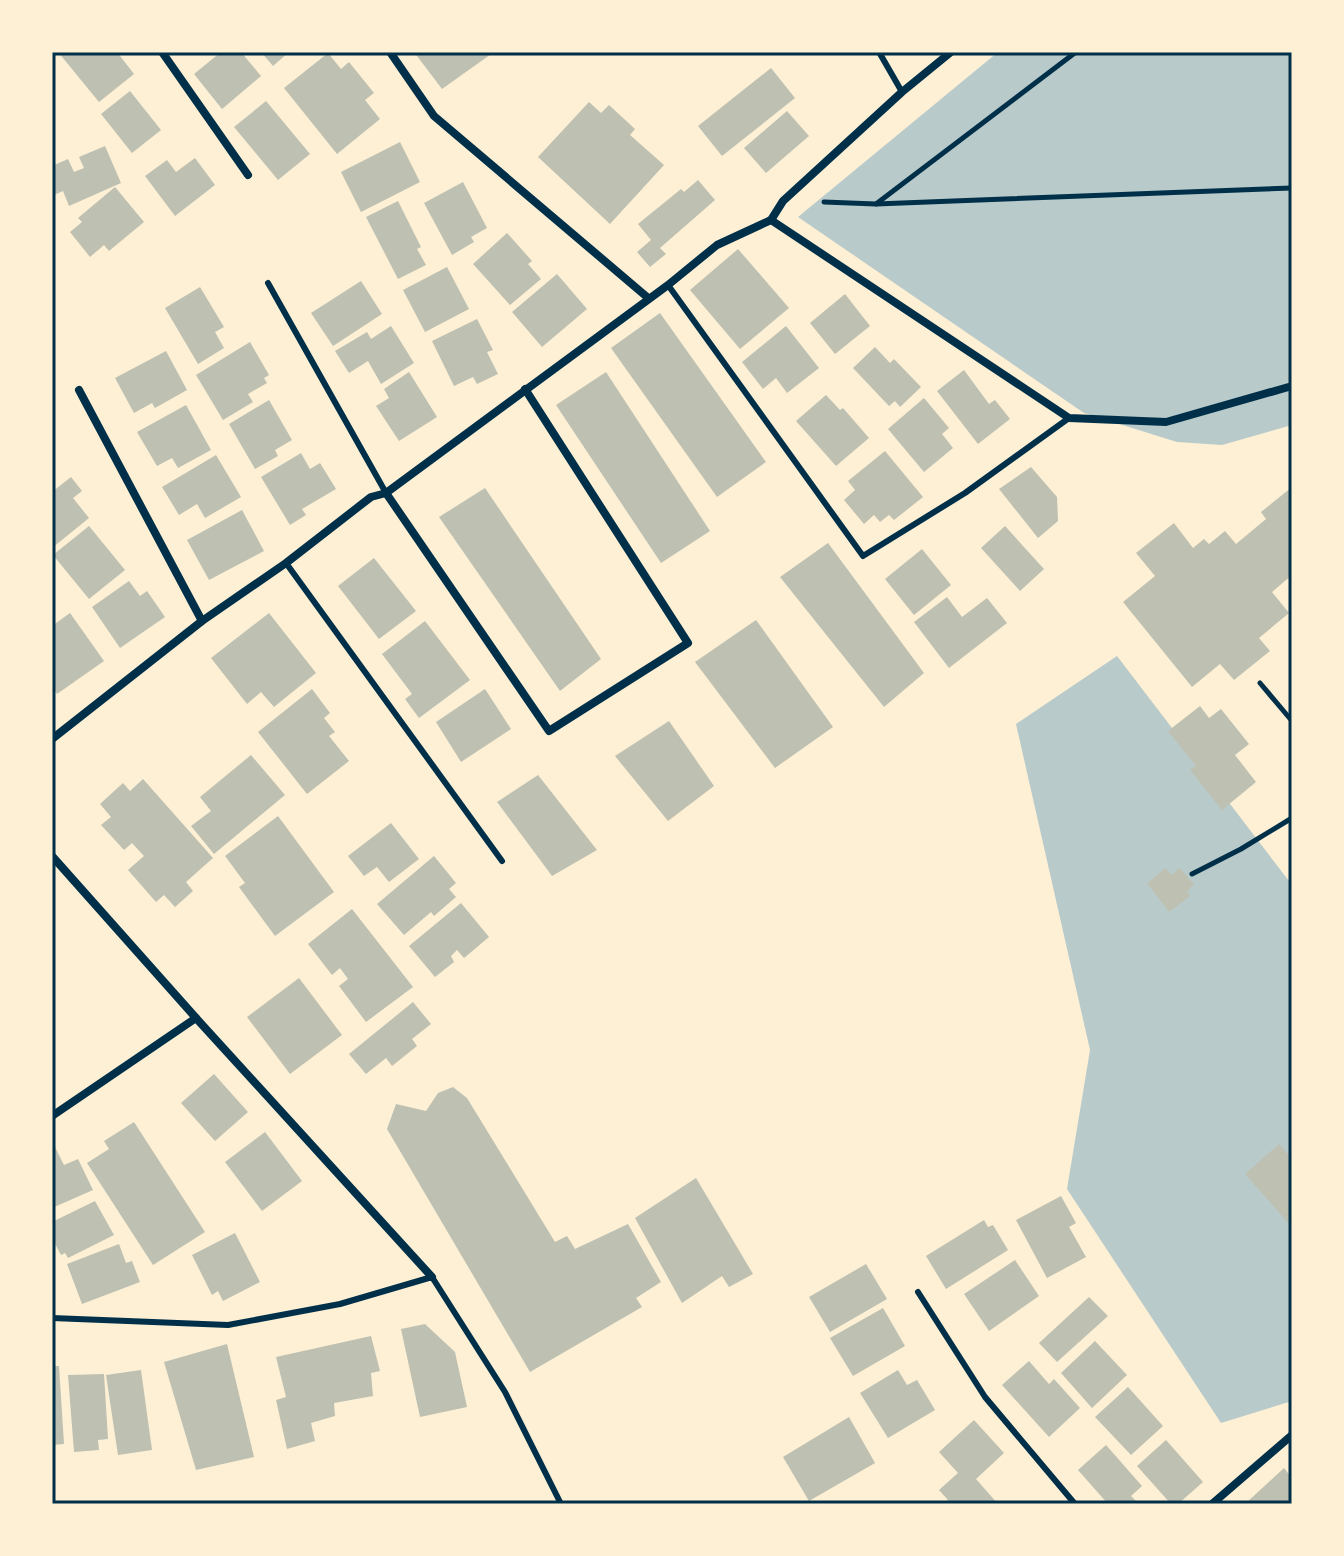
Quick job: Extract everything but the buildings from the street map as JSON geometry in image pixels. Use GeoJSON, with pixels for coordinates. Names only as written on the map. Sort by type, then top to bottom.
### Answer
{"type":"FeatureCollection","features":[{"type":"Feature","properties":{"kind":"street"},"geometry":{"type":"LineString","coordinates":[[162,52],[248,175]]}},
{"type":"Feature","properties":{"kind":"street"},"geometry":{"type":"LineString","coordinates":[[390,52],[434,116],[647,297]]}},
{"type":"Feature","properties":{"kind":"street"},"geometry":{"type":"LineString","coordinates":[[52,739],[202,621],[286,563],[371,497],[386,493],[647,297],[668,285],[717,245],[771,220],[783,201],[902,92],[951,52]]}},
{"type":"Feature","properties":{"kind":"street"},"geometry":{"type":"LineString","coordinates":[[771,220],[1069,418],[1166,422],[1292,386]]}},
{"type":"Feature","properties":{"kind":"street"},"geometry":{"type":"LineString","coordinates":[[386,493],[549,731],[688,643],[525,389]]}},
{"type":"Feature","properties":{"kind":"street"},"geometry":{"type":"LineString","coordinates":[[79,390],[202,621]]}},
{"type":"Feature","properties":{"kind":"street"},"geometry":{"type":"LineString","coordinates":[[52,856],[432,1277]]}},
{"type":"Feature","properties":{"kind":"street"},"geometry":{"type":"LineString","coordinates":[[52,1116],[196,1018]]}},
{"type":"Feature","properties":{"kind":"street"},"geometry":{"type":"LineString","coordinates":[[1212,1504],[1292,1435]]}},
{"type":"Feature","properties":{"kind":"lane"},"geometry":{"type":"LineString","coordinates":[[879,52],[902,92]]}},
{"type":"Feature","properties":{"kind":"lane"},"geometry":{"type":"LineString","coordinates":[[268,283],[386,493]]}},
{"type":"Feature","properties":{"kind":"lane"},"geometry":{"type":"LineString","coordinates":[[668,285],[863,556],[965,493],[1069,418]]}},
{"type":"Feature","properties":{"kind":"lane"},"geometry":{"type":"LineString","coordinates":[[286,563],[502,861]]}},
{"type":"Feature","properties":{"kind":"lane"},"geometry":{"type":"LineString","coordinates":[[52,1318],[228,1325],[340,1304],[432,1277],[505,1392],[561,1504]]}},
{"type":"Feature","properties":{"kind":"lane"},"geometry":{"type":"LineString","coordinates":[[918,1292],[985,1397],[1075,1504]]}},
{"type":"Feature","properties":{"kind":"path"},"geometry":{"type":"LineString","coordinates":[[876,204],[1076,52]]}},
{"type":"Feature","properties":{"kind":"path"},"geometry":{"type":"LineString","coordinates":[[1166,52],[1172,52]]}},
{"type":"Feature","properties":{"kind":"path"},"geometry":{"type":"LineString","coordinates":[[783,201],[876,204],[1292,188]]}},
{"type":"Feature","properties":{"kind":"path"},"geometry":{"type":"LineString","coordinates":[[1260,683],[1292,721]]}},
{"type":"Feature","properties":{"kind":"path"},"geometry":{"type":"LineString","coordinates":[[1192,874],[1292,818]]}},
{"type":"Feature","properties":{"kind":"shaded area"},"geometry":{"type":"Polygon","coordinates":[[[998,52],[1292,52],[1292,425],[1222,445],[1177,442],[1084,413],[798,217],[998,52]]]}},
{"type":"Feature","properties":{"kind":"shaded area"},"geometry":{"type":"Polygon","coordinates":[[[1117,656],[1292,885],[1292,1401],[1221,1423],[1067,1189],[1090,1050],[1016,724],[1117,656]]]}}]}
